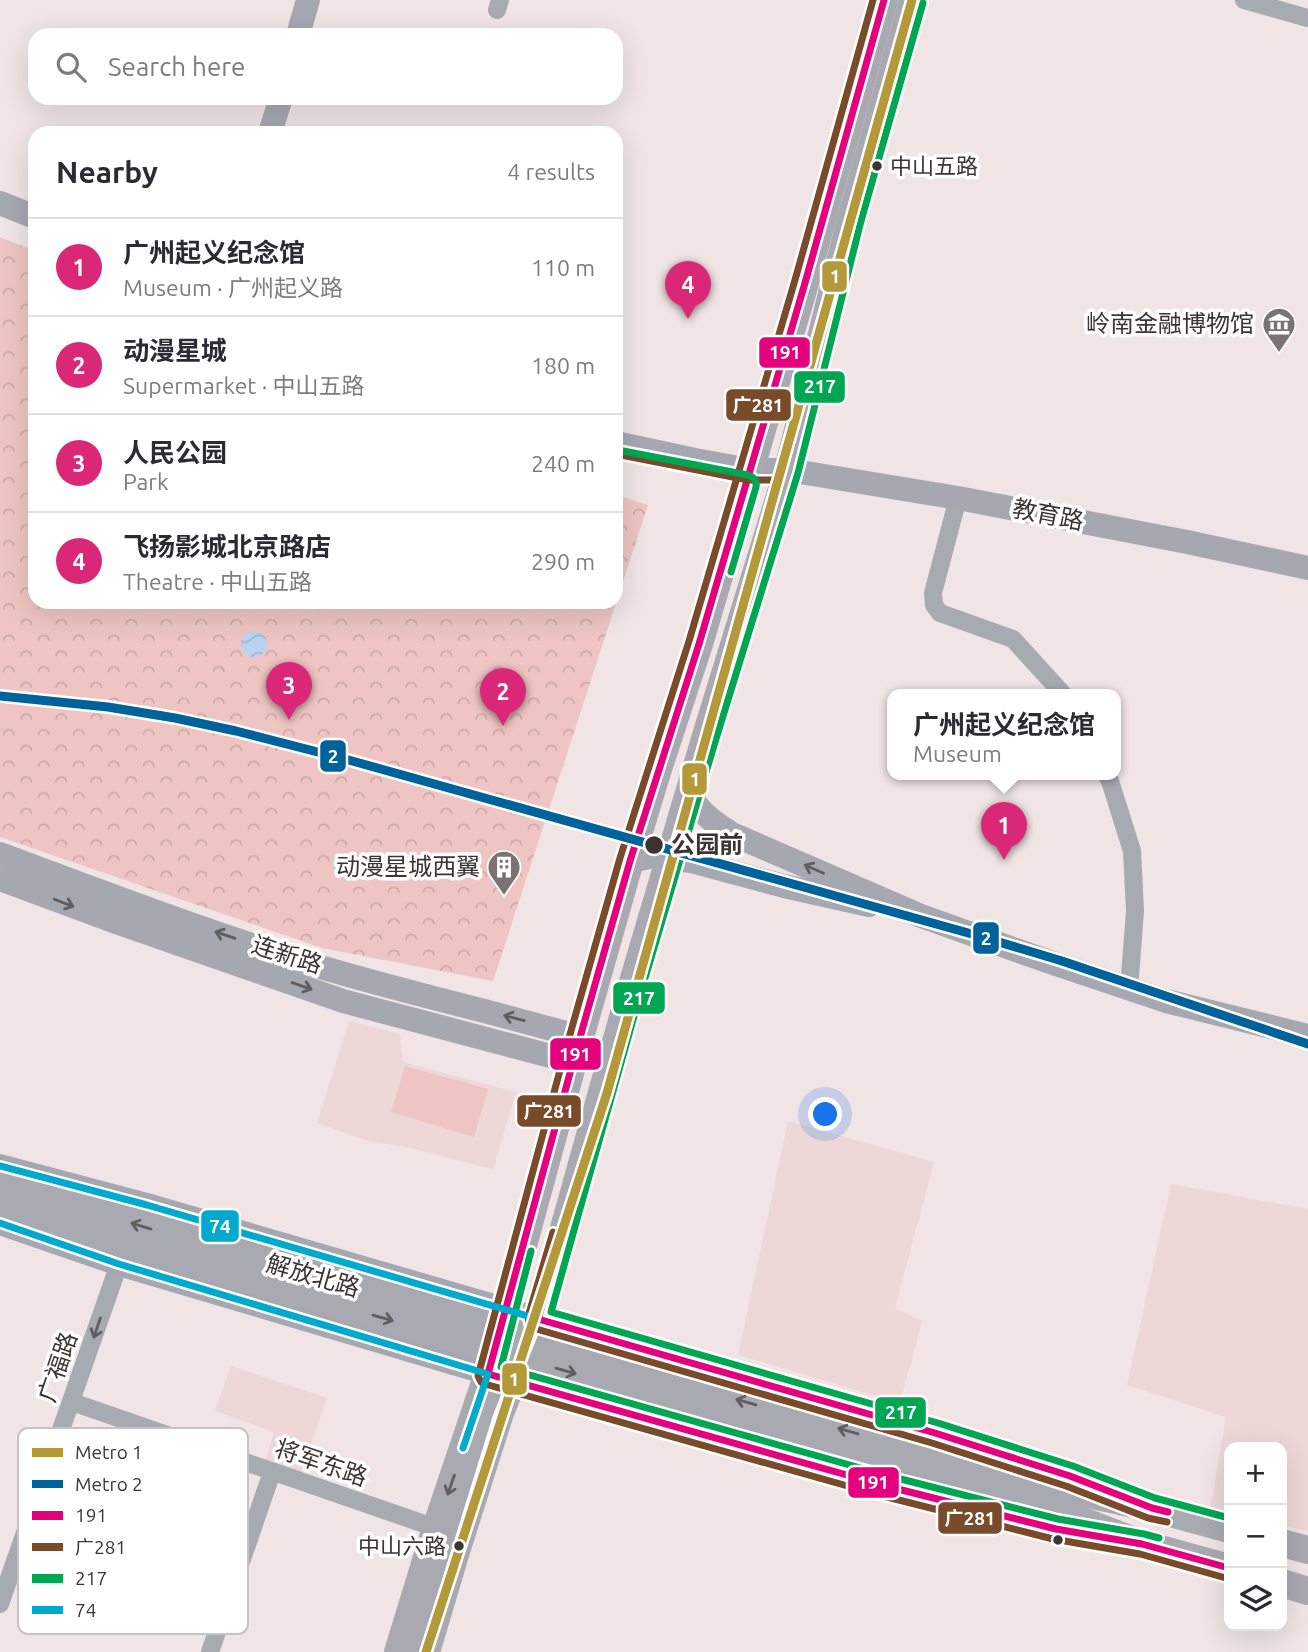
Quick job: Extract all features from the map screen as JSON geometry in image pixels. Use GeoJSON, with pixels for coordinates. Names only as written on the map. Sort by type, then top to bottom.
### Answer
{"type":"FeatureCollection","features":[{"type":"Feature","properties":{"kind":"main road"},"geometry":{"type":"LineString","coordinates":[[300,28],[308,0]]}},
{"type":"Feature","properties":{"kind":"main road"},"geometry":{"type":"LineString","coordinates":[[312,28],[319,0]]}},
{"type":"Feature","properties":{"kind":"main road"},"geometry":{"type":"LineString","coordinates":[[398,1652],[436,1528],[503,1350],[576,1050],[805,284],[884,0]]}},
{"type":"Feature","properties":{"kind":"main road"},"geometry":{"type":"LineString","coordinates":[[503,1350],[538,1319],[630,992],[788,470],[851,218],[913,0]]}},
{"type":"Feature","properties":{"kind":"main road"},"geometry":{"type":"LineString","coordinates":[[272,126],[279,105]]}},
{"type":"Feature","properties":{"kind":"main road"},"geometry":{"type":"LineString","coordinates":[[285,126],[291,105]]}},
{"type":"Feature","properties":{"kind":"main road"},"geometry":{"type":"LineString","coordinates":[[0,203],[28,214]]}},
{"type":"Feature","properties":{"kind":"main road"},"geometry":{"type":"LineString","coordinates":[[0,220],[28,231]]}},
{"type":"Feature","properties":{"kind":"main road"},"geometry":{"type":"LineString","coordinates":[[623,445],[687,459],[748,477]]}},
{"type":"Feature","properties":{"kind":"main road"},"geometry":{"type":"LineString","coordinates":[[623,461],[748,477]]}},
{"type":"Feature","properties":{"kind":"main road","name":"教育路"},"geometry":{"type":"LineString","coordinates":[[748,477],[788,470],[958,498],[1308,568]]}},
{"type":"Feature","properties":{"kind":"main road"},"geometry":{"type":"LineString","coordinates":[[689,793],[696,806],[732,834],[921,916],[1129,989],[1308,1036]]}},
{"type":"Feature","properties":{"kind":"main road","name":"连新路"},"geometry":{"type":"LineString","coordinates":[[0,854],[271,951],[576,1050]]}},
{"type":"Feature","properties":{"kind":"main road"},"geometry":{"type":"LineString","coordinates":[[631,861],[654,856],[671,857],[784,886],[921,916]]}},
{"type":"Feature","properties":{"kind":"main road","name":"连新路"},"geometry":{"type":"LineString","coordinates":[[0,879],[343,1001],[576,1050]]}},
{"type":"Feature","properties":{"kind":"main road"},"geometry":{"type":"LineString","coordinates":[[0,1166],[147,1205],[503,1350],[886,1486],[1056,1529],[1142,1544],[1224,1567]]}},
{"type":"Feature","properties":{"kind":"main road","name":"解放北路"},"geometry":{"type":"LineString","coordinates":[[0,1183],[203,1255],[503,1350],[809,1431]]}},
{"type":"Feature","properties":{"kind":"main road","name":"解放北路"},"geometry":{"type":"LineString","coordinates":[[0,1209],[203,1255]]}},
{"type":"Feature","properties":{"kind":"main road"},"geometry":{"type":"LineString","coordinates":[[0,1223],[119,1264],[503,1350]]}},
{"type":"Feature","properties":{"kind":"main road"},"geometry":{"type":"LineString","coordinates":[[426,1652],[499,1416],[503,1350],[538,1319]]}},
{"type":"Feature","properties":{"kind":"main road"},"geometry":{"type":"LineString","coordinates":[[538,1319],[934,1433],[1070,1476],[1152,1508]]}},
{"type":"Feature","properties":{"kind":"main road"},"geometry":{"type":"LineString","coordinates":[[809,1431],[1075,1518],[1142,1544]]}},
{"type":"Feature","properties":{"kind":"main road"},"geometry":{"type":"LineString","coordinates":[[809,1431],[1152,1508],[1224,1528]]}},
{"type":"Feature","properties":{"kind":"main road"},"geometry":{"type":"LineString","coordinates":[[1287,1544],[1308,1550]]}},
{"type":"Feature","properties":{"kind":"main road"},"geometry":{"type":"LineString","coordinates":[[1287,1585],[1308,1591]]}},
{"type":"Feature","properties":{"kind":"street"},"geometry":{"type":"LineString","coordinates":[[1244,0],[1308,18]]}},
{"type":"Feature","properties":{"kind":"street"},"geometry":{"type":"LineString","coordinates":[[958,498],[933,593],[934,605],[940,613],[1013,639],[1058,689]]}},
{"type":"Feature","properties":{"kind":"street"},"geometry":{"type":"LineString","coordinates":[[1109,780],[1132,850],[1135,911],[1129,989]]}},
{"type":"Feature","properties":{"kind":"street","name":"广福路"},"geometry":{"type":"LineString","coordinates":[[63,1428],[119,1264]]}},
{"type":"Feature","properties":{"kind":"street","name":"将军东路"},"geometry":{"type":"LineString","coordinates":[[72,1402],[146,1428]]}},
{"type":"Feature","properties":{"kind":"street","name":"将军东路"},"geometry":{"type":"LineString","coordinates":[[248,1464],[436,1528]]}},
{"type":"Feature","properties":{"kind":"street"},"geometry":{"type":"LineString","coordinates":[[248,1541],[272,1472]]}},
{"type":"Feature","properties":{"kind":"street","name":"广福路"},"geometry":{"type":"LineString","coordinates":[[0,1604],[18,1553]]}},
{"type":"Feature","properties":{"kind":"street"},"geometry":{"type":"LineString","coordinates":[[210,1652],[216,1634]]}},
{"type":"Feature","properties":{"kind":"shaded area"},"geometry":{"type":"Polygon","coordinates":[[[349,1021],[400,1034],[403,1062],[516,1092],[493,1169],[407,1147],[371,1142],[317,1123],[349,1021]]]}},
{"type":"Feature","properties":{"kind":"shaded area"},"geometry":{"type":"Polygon","coordinates":[[[788,1121],[934,1162],[895,1308],[922,1321],[900,1403],[738,1355],[788,1121]]]}},
{"type":"Feature","properties":{"kind":"shaded area"},"geometry":{"type":"Polygon","coordinates":[[[1171,1184],[1308,1209],[1308,1531],[1287,1526],[1287,1442],[1224,1442],[1224,1512],[1210,1509],[1226,1417],[1127,1385],[1171,1184]]]}},
{"type":"Feature","properties":{"kind":"shaded area"},"geometry":{"type":"Polygon","coordinates":[[[231,1366],[327,1398],[301,1474],[265,1462],[274,1432],[215,1411],[231,1366]]]}},
{"type":"Feature","properties":{"kind":"green space"},"geometry":{"type":"Polygon","coordinates":[[[0,237],[28,248],[28,609],[614,609],[493,981],[322,948],[0,837],[0,237]]]}},
{"type":"Feature","properties":{"kind":"green space"},"geometry":{"type":"Polygon","coordinates":[[[623,497],[648,505],[623,582],[623,497]]]}},
{"type":"Feature","properties":{"kind":"green space"},"geometry":{"type":"Polygon","coordinates":[[[405,1066],[488,1089],[474,1137],[391,1112],[405,1066]]]}},
{"type":"Feature","properties":{"kind":"water"},"geometry":{"type":"Polygon","coordinates":[[[254,631],[263,635],[267,644],[263,653],[254,657],[245,653],[241,644],[245,635],[254,631]]]}},
{"type":"Feature","properties":{"kind":"metro line","name":"1"},"geometry":{"type":"LineString","coordinates":[[426,1652],[607,1093],[912,0]]}},
{"type":"Feature","properties":{"kind":"metro line","name":"2"},"geometry":{"type":"LineString","coordinates":[[0,696],[108,707],[175,718],[345,759],[979,936],[1062,961],[1308,1044]]}},
{"type":"Feature","properties":{"kind":"transit line","name":"广281"},"geometry":{"type":"LineString","coordinates":[[873,0],[795,280],[689,641],[620,858],[478,1376],[485,1384],[883,1496],[1053,1539],[1140,1554],[1224,1577]]}},
{"type":"Feature","properties":{"kind":"transit line","name":"191"},"geometry":{"type":"LineString","coordinates":[[884,0],[805,283],[699,644],[630,861],[488,1374],[886,1486],[1056,1529],[1142,1544],[1224,1567]]}},
{"type":"Feature","properties":{"kind":"transit line","name":"217"},"geometry":{"type":"LineString","coordinates":[[923,3],[861,221],[798,473],[640,995],[551,1312],[938,1423],[1073,1466],[1155,1498],[1224,1517]]}},
{"type":"Feature","properties":{"kind":"transit line","name":"217"},"geometry":{"type":"LineString","coordinates":[[623,451],[753,478],[756,487],[731,572]]}},
{"type":"Feature","properties":{"kind":"transit line","name":"广281"},"geometry":{"type":"LineString","coordinates":[[623,455],[748,480],[773,482]]}},
{"type":"Feature","properties":{"kind":"transit line","name":"74"},"geometry":{"type":"LineString","coordinates":[[0,1166],[147,1205],[538,1319],[499,1416],[426,1652]]}},
{"type":"Feature","properties":{"kind":"transit line","name":"74"},"geometry":{"type":"LineString","coordinates":[[0,1223],[119,1264],[488,1374],[463,1448]]}},
{"type":"Feature","properties":{"kind":"transit line","name":"广281"},"geometry":{"type":"LineString","coordinates":[[553,1232],[528,1317],[533,1328],[932,1443],[1066,1486],[1148,1518],[1167,1522]]}},
{"type":"Feature","properties":{"kind":"transit line","name":"191"},"geometry":{"type":"LineString","coordinates":[[563,1234],[538,1319],[935,1433],[1070,1476],[1168,1512]]}},
{"type":"Feature","properties":{"kind":"transit line","name":"217"},"geometry":{"type":"LineString","coordinates":[[531,1251],[501,1367],[889,1476],[1058,1519],[1159,1538]]}},
{"type":"Feature","properties":{"kind":"place","name":"中山五路"},"geometry":{"type":"Point","coordinates":[877,166]}},
{"type":"Feature","properties":{"kind":"place","name":"飞扬影城北京路店"},"geometry":{"type":"Point","coordinates":[688,319]}},
{"type":"Feature","properties":{"kind":"place","name":"岭南金融博物馆"},"geometry":{"type":"Point","coordinates":[1279,354]}},
{"type":"Feature","properties":{"kind":"place","name":"人民公园"},"geometry":{"type":"Point","coordinates":[289,720]}},
{"type":"Feature","properties":{"kind":"place","name":"动漫星城"},"geometry":{"type":"Point","coordinates":[503,726]}},
{"type":"Feature","properties":{"kind":"place","name":"公园前"},"geometry":{"type":"Point","coordinates":[654,845]}},
{"type":"Feature","properties":{"kind":"place","name":"广州起义纪念馆"},"geometry":{"type":"Point","coordinates":[1004,860]}},
{"type":"Feature","properties":{"kind":"place","name":"动漫星城西翼"},"geometry":{"type":"Point","coordinates":[504,897]}},
{"type":"Feature","properties":{"kind":"place","name":"中山六路"},"geometry":{"type":"Point","coordinates":[459,1546]}}]}
